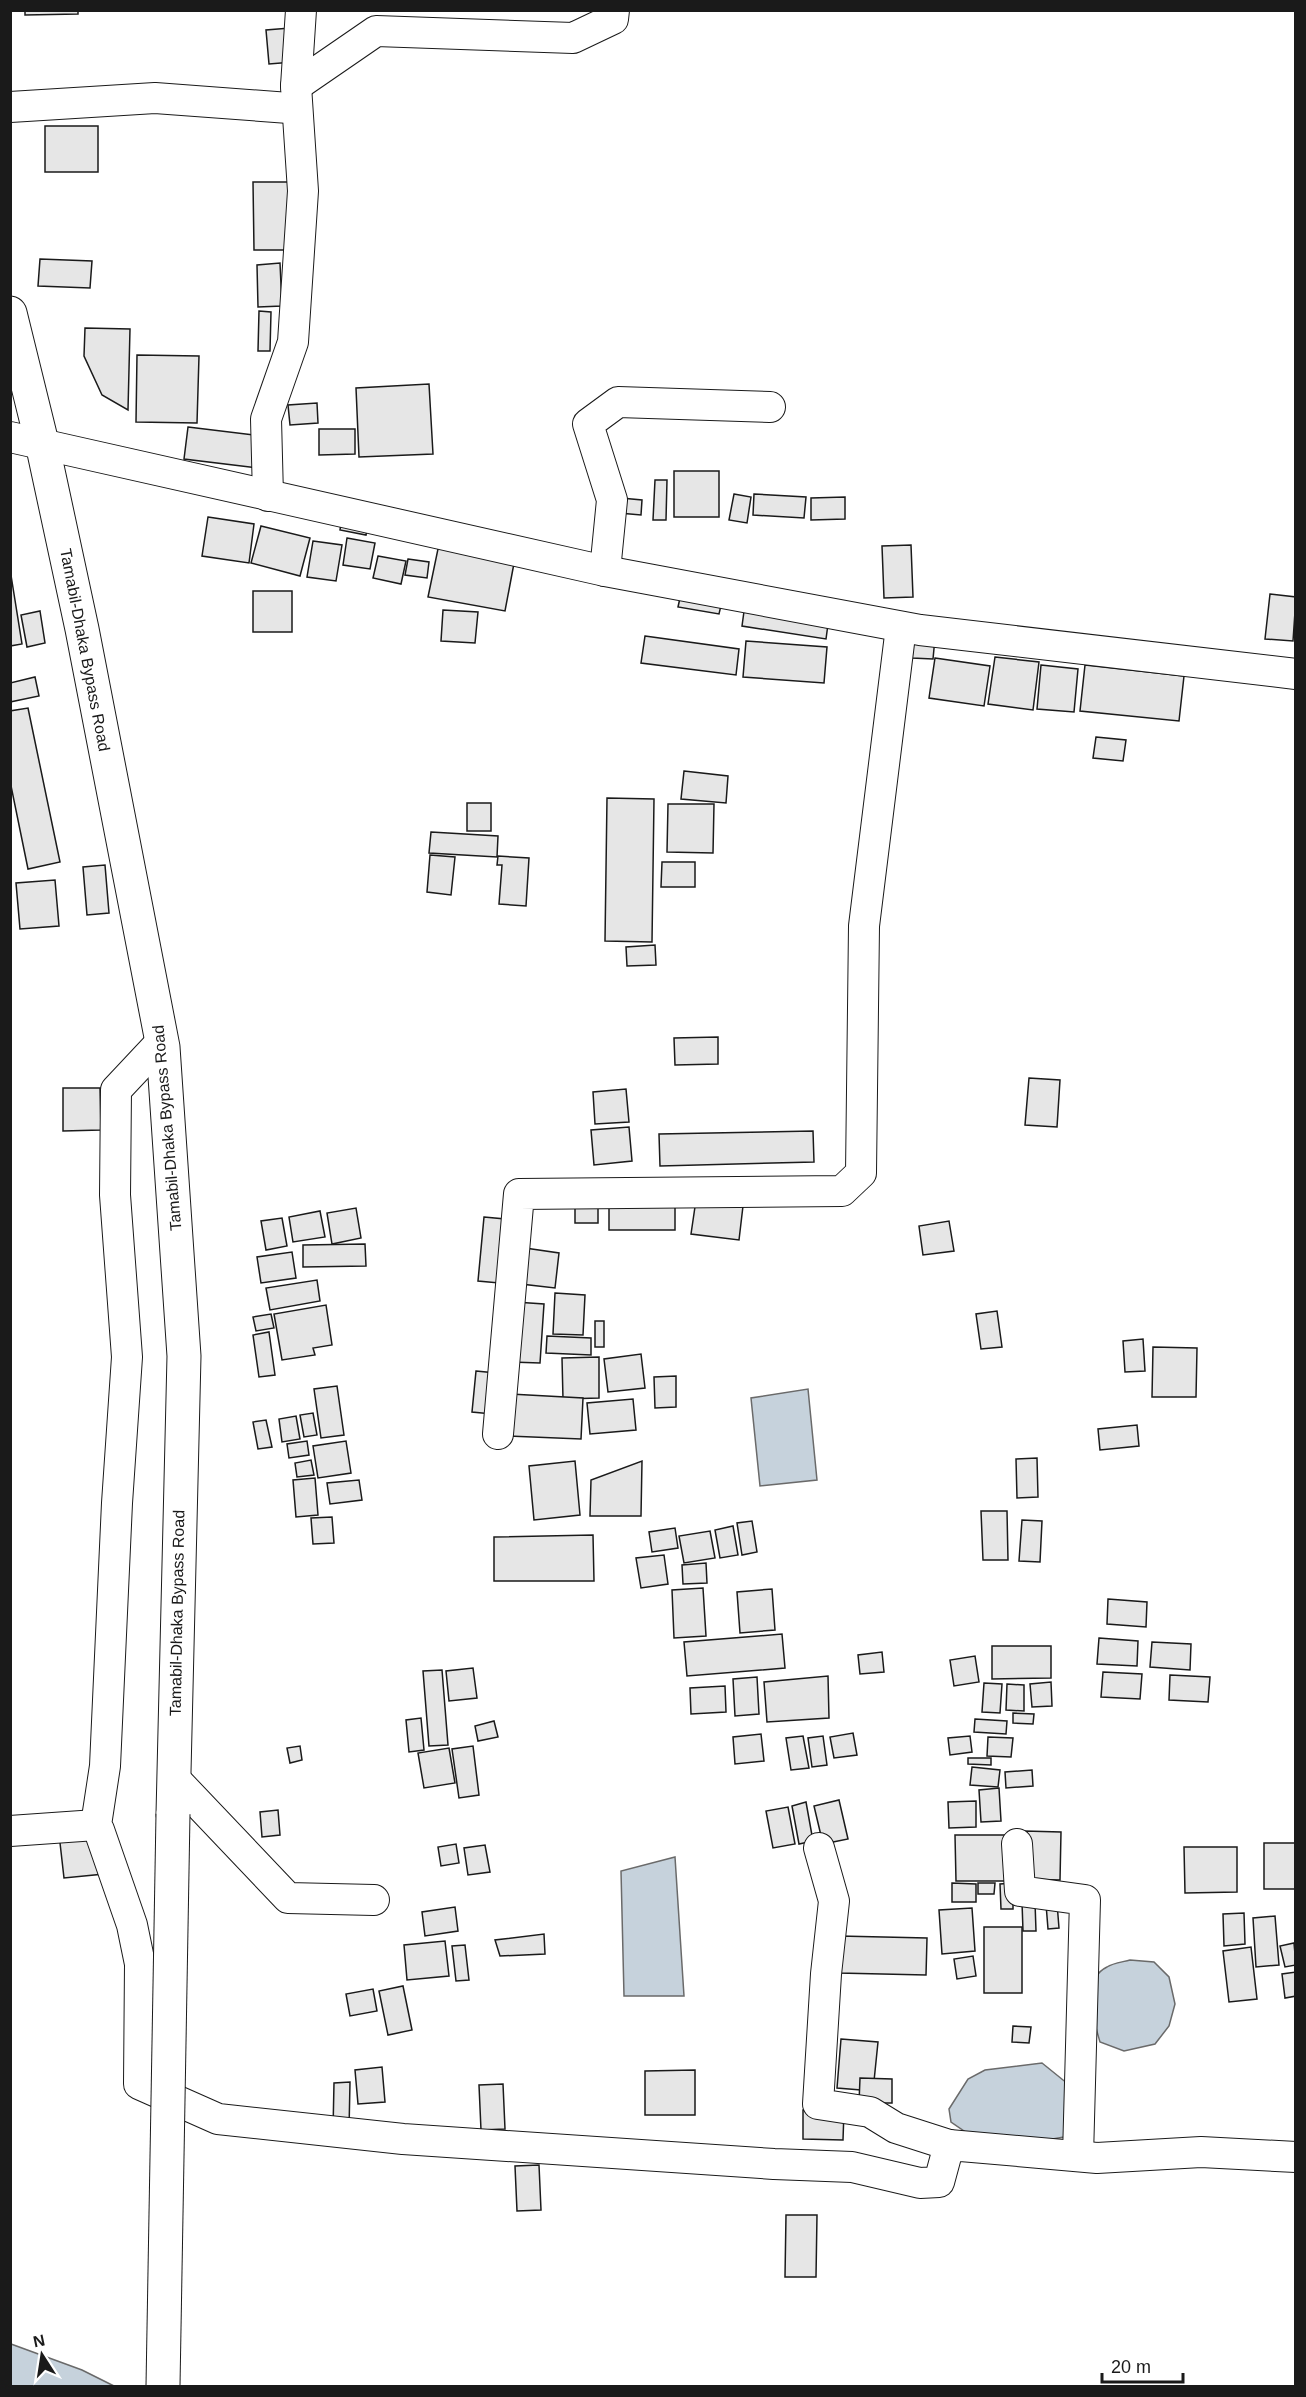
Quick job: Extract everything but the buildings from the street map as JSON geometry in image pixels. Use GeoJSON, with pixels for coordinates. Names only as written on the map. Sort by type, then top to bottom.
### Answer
{"type":"FeatureCollection","features":[{"type":"Feature","properties":{"kind":"highway","name":"Tamabil-Dhaka Bypass Road"},"geometry":{"type":"LineString","coordinates":[[10,314],[42,443],[82,629],[162,1041],[184,1356],[173,1777],[163,2386]]}},
{"type":"Feature","properties":{"kind":"street"},"geometry":{"type":"LineString","coordinates":[[268,496],[266,419],[293,342],[303,191],[293,97],[301,10]]}},
{"type":"Feature","properties":{"kind":"street"},"geometry":{"type":"LineString","coordinates":[[10,107],[155,98],[293,97],[376,31],[573,38],[613,19],[614,10]]}},
{"type":"Feature","properties":{"kind":"street"},"geometry":{"type":"LineString","coordinates":[[605,571],[612,500],[588,424],[618,402],[770,407]]}},
{"type":"Feature","properties":{"kind":"street"},"geometry":{"type":"LineString","coordinates":[[10,437],[605,571],[901,627],[1296,674]]}},
{"type":"Feature","properties":{"kind":"street"},"geometry":{"type":"LineString","coordinates":[[498,1434],[519,1194],[842,1191],[861,1173],[864,926],[901,627]]}},
{"type":"Feature","properties":{"kind":"street"},"geometry":{"type":"LineString","coordinates":[[162,1041],[116,1090],[115,1196],[127,1357],[117,1503],[105,1766],[96,1825],[132,1925],[140,1964],[139,2084],[218,2119],[403,2139],[852,2168],[920,2183],[939,2182],[948,2145]]}},
{"type":"Feature","properties":{"kind":"street"},"geometry":{"type":"LineString","coordinates":[[173,1777],[288,1898],[374,1900]]}},
{"type":"Feature","properties":{"kind":"street"},"geometry":{"type":"LineString","coordinates":[[10,1831],[96,1825]]}},
{"type":"Feature","properties":{"kind":"street"},"geometry":{"type":"LineString","coordinates":[[1017,1844],[1020,1891],[1085,1900],[1078,2156]]}},
{"type":"Feature","properties":{"kind":"street"},"geometry":{"type":"LineString","coordinates":[[819,1848],[834,1901],[826,1974],[818,2104],[870,2112],[897,2128],[948,2145],[1097,2158],[1201,2152],[1296,2157]]}},
{"type":"Feature","properties":{"kind":"shaded area"},"geometry":{"type":"Polygon","coordinates":[[[808,1389],[817,1480],[760,1486],[751,1398],[808,1389]]]}},
{"type":"Feature","properties":{"kind":"shaded area"},"geometry":{"type":"Polygon","coordinates":[[[675,1857],[684,1996],[624,1996],[621,1871],[675,1857]]]}},
{"type":"Feature","properties":{"kind":"shaded area"},"geometry":{"type":"Polygon","coordinates":[[[1130,1960],[1154,1962],[1169,1977],[1175,2004],[1169,2026],[1155,2044],[1124,2051],[1100,2042],[1092,2012],[1091,1991],[1099,1973],[1109,1966],[1130,1960]]]}},
{"type":"Feature","properties":{"kind":"shaded area"},"geometry":{"type":"Polygon","coordinates":[[[1042,2063],[1068,2084],[1064,2137],[1041,2141],[970,2135],[951,2122],[949,2109],[968,2079],[985,2070],[1042,2063]]]}},
{"type":"Feature","properties":{"kind":"shaded area"},"geometry":{"type":"Polygon","coordinates":[[[11,2344],[82,2370],[114,2386],[11,2386],[11,2344]]]}}]}
